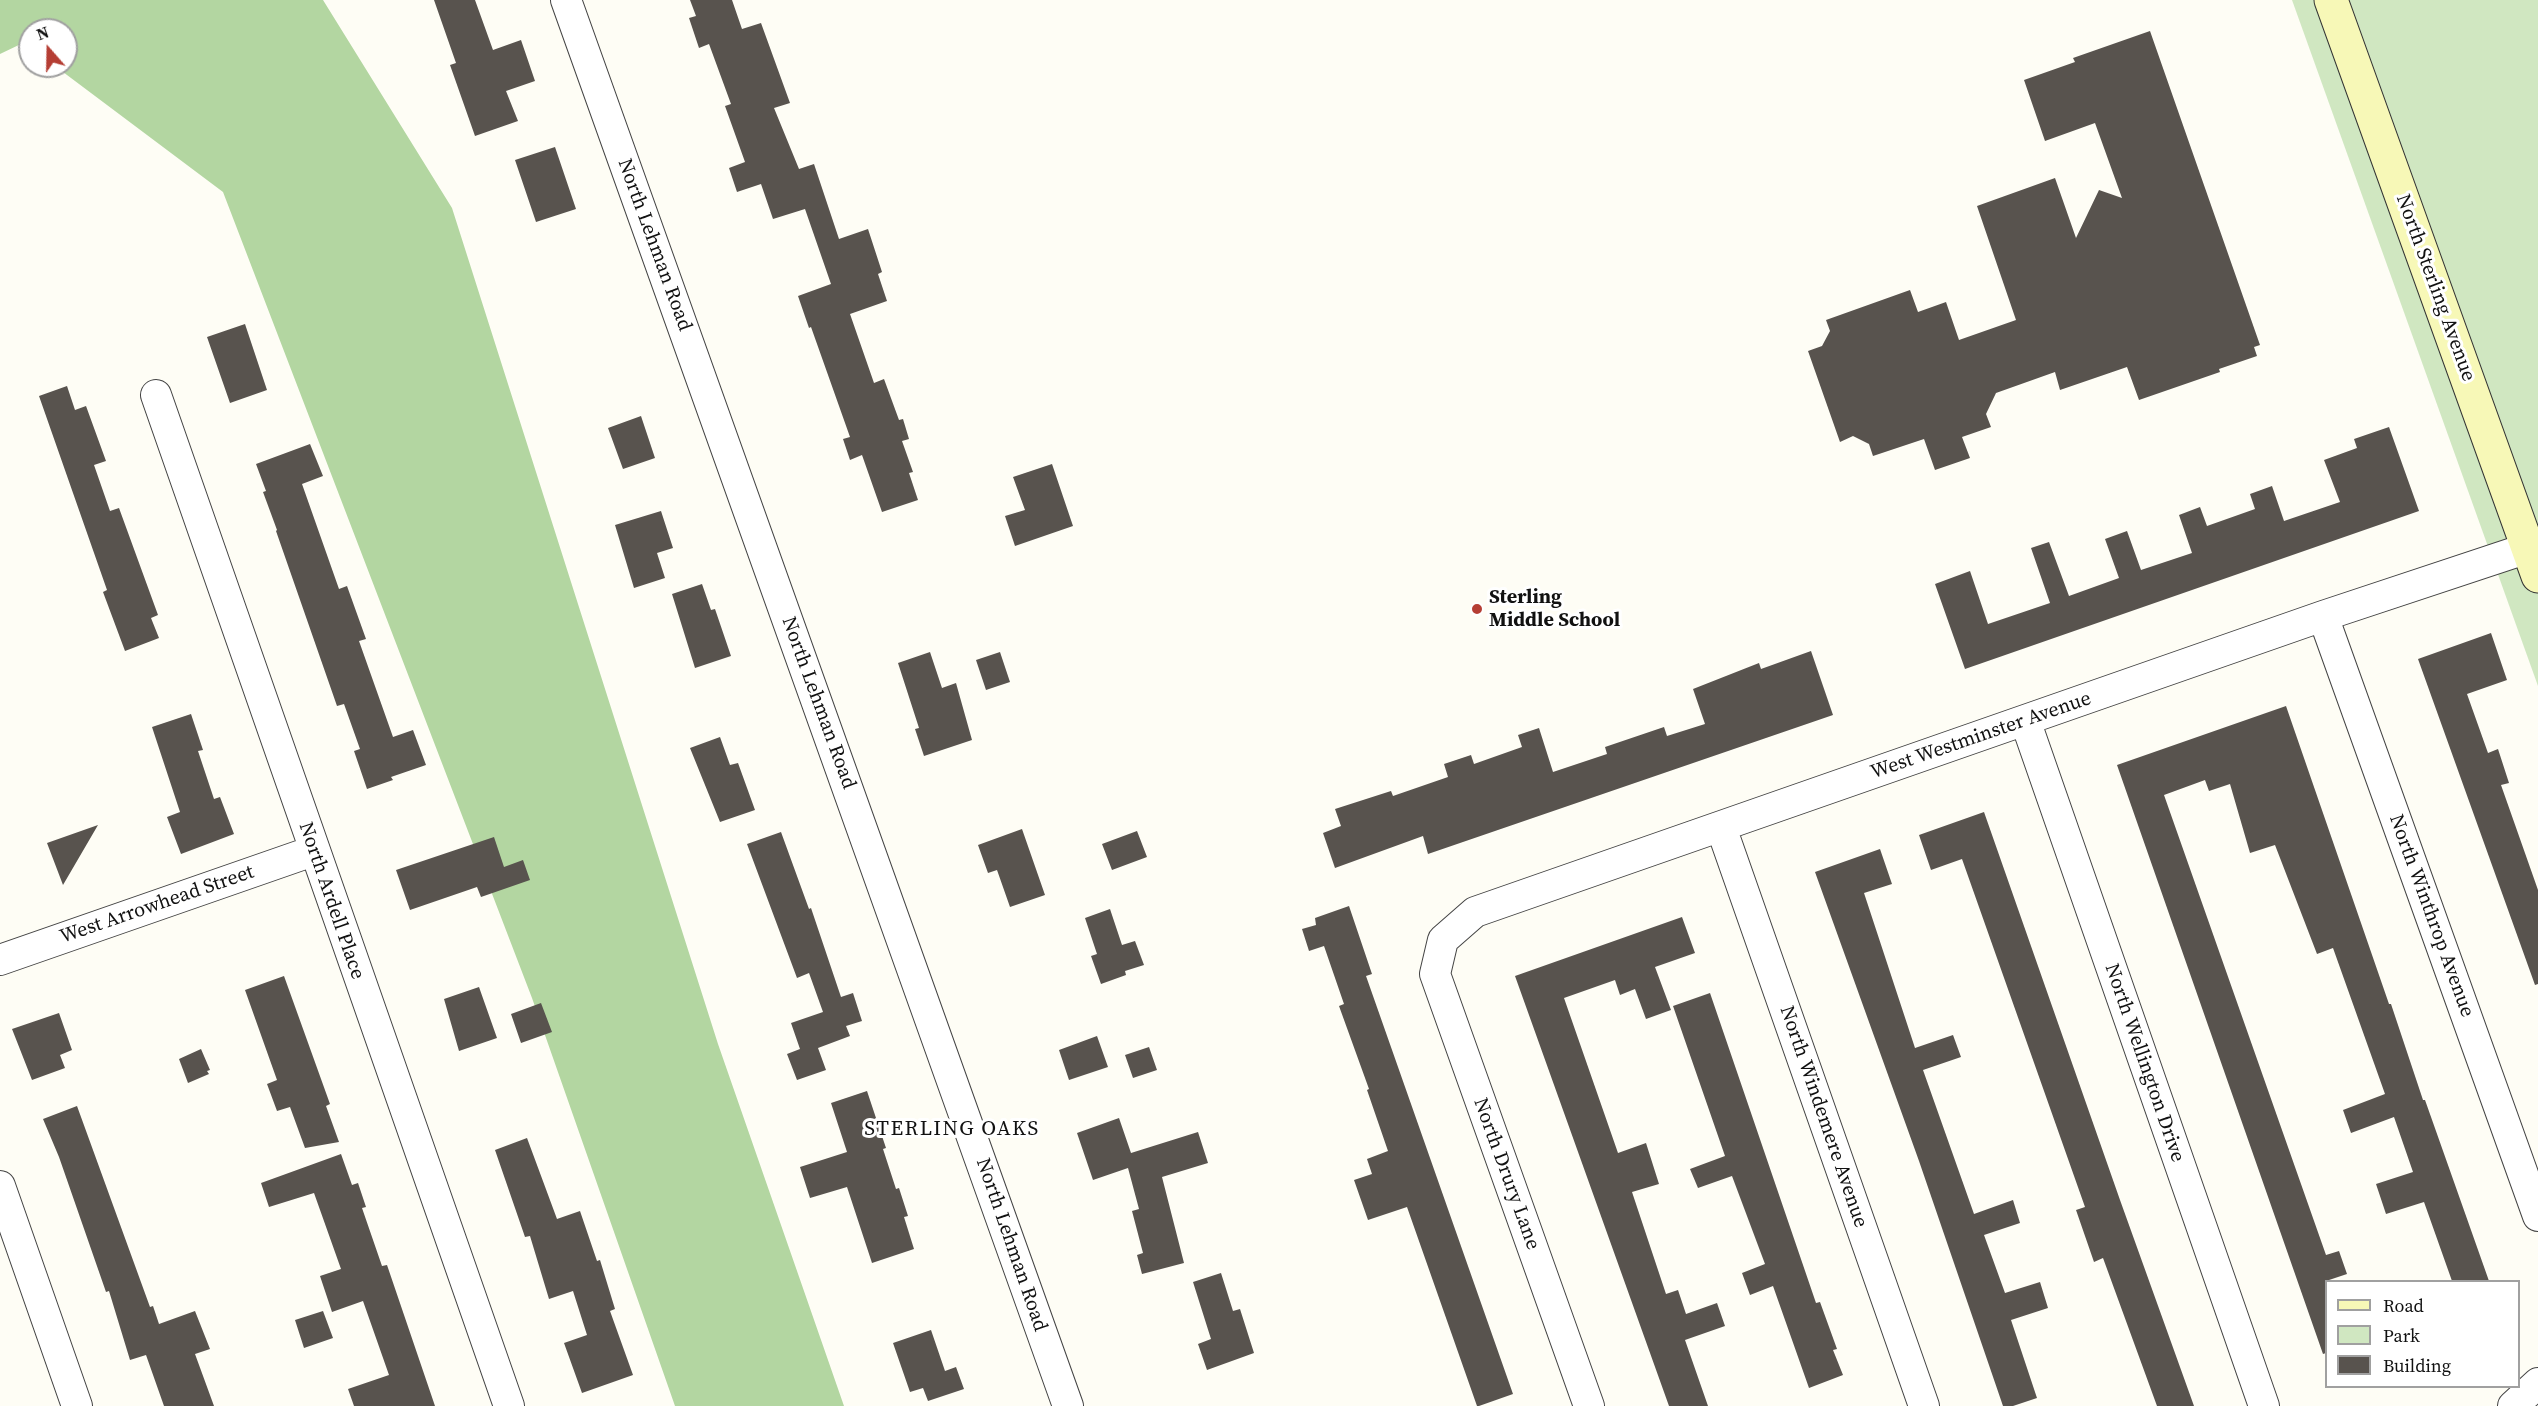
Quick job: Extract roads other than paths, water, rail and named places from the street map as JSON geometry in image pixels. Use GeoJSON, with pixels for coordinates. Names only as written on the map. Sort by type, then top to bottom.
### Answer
{"type":"FeatureCollection","features":[{"type":"Feature","properties":{"kind":"main road","name":"North Sterling Avenue"},"geometry":{"type":"LineString","coordinates":[[2331,0],[2533,562]]}},
{"type":"Feature","properties":{"kind":"street","name":"North Lehman Road"},"geometry":{"type":"LineString","coordinates":[[566,0],[1068,1406]]}},
{"type":"Feature","properties":{"kind":"street","name":"North Ardell Place"},"geometry":{"type":"LineString","coordinates":[[156,395],[313,851],[509,1406]]}},
{"type":"Feature","properties":{"kind":"street","name":"West Westminster Avenue"},"geometry":{"type":"LineString","coordinates":[[1443,940],[1475,912],[2323,616],[2533,562]]}},
{"type":"Feature","properties":{"kind":"street","name":"North Winthrop Avenue"},"geometry":{"type":"LineString","coordinates":[[2323,616],[2538,1216]]}},
{"type":"Feature","properties":{"kind":"street","name":"North Wellington Drive"},"geometry":{"type":"LineString","coordinates":[[2025,720],[2264,1406]]}},
{"type":"Feature","properties":{"kind":"street","name":"North Windemere Avenue"},"geometry":{"type":"LineString","coordinates":[[1721,827],[1924,1406]]}},
{"type":"Feature","properties":{"kind":"street","name":"West Arrowhead Street"},"geometry":{"type":"LineString","coordinates":[[0,960],[313,851]]}},
{"type":"Feature","properties":{"kind":"street","name":"North Drury Lane"},"geometry":{"type":"LineString","coordinates":[[1443,940],[1435,974],[1589,1406]]}},
{"type":"Feature","properties":{"kind":"street"},"geometry":{"type":"LineString","coordinates":[[0,1186],[77,1406]]}},
{"type":"Feature","properties":{"kind":"street"},"geometry":{"type":"LineString","coordinates":[[2513,1406],[2538,1383]]}},
{"type":"Feature","properties":{"kind":"place","name":"Sterling Middle School"},"geometry":{"type":"Point","coordinates":[1477,609]}},
{"type":"Feature","properties":{"kind":"district","name":"STERLING OAKS"},"geometry":{"type":"Point","coordinates":[952,1130]}}]}
